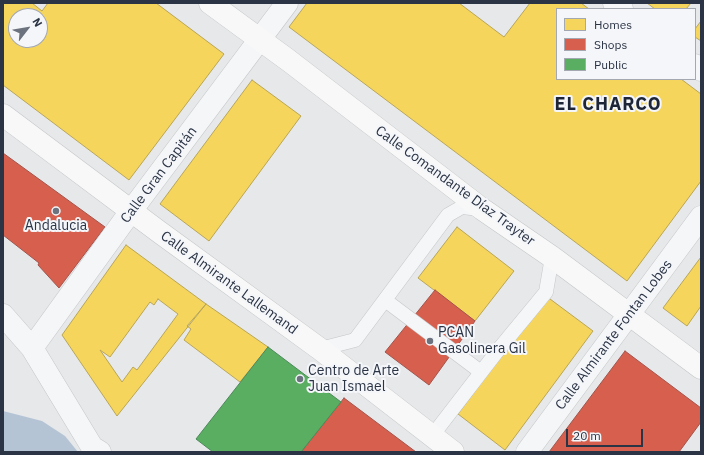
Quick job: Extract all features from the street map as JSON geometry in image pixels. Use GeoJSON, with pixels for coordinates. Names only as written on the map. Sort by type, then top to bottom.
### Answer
{"type":"FeatureCollection","features":[{"type":"Feature","properties":{"kind":"main road","name":"Calle Comandante Díaz Trayter"},"geometry":{"type":"LineString","coordinates":[[210,3],[260,39],[482,209],[552,257],[701,368]]}},
{"type":"Feature","properties":{"kind":"main road","name":"Calle Almirante Lallemand"},"geometry":{"type":"LineString","coordinates":[[3,115],[131,211],[320,349],[453,452]]}},
{"type":"Feature","properties":{"kind":"street","name":"Calle Gran Capitán"},"geometry":{"type":"LineString","coordinates":[[32,348],[131,211],[287,3]]}},
{"type":"Feature","properties":{"kind":"street","name":"Calle Almirante Fontan Lobes"},"geometry":{"type":"LineString","coordinates":[[526,452],[701,217]]}},
{"type":"Feature","properties":{"kind":"street"},"geometry":{"type":"LineString","coordinates":[[3,315],[32,348],[92,447],[100,452]]}},
{"type":"Feature","properties":{"kind":"lane"},"geometry":{"type":"LineString","coordinates":[[320,349],[355,340],[448,215],[462,207],[482,209]]}},
{"type":"Feature","properties":{"kind":"lane"},"geometry":{"type":"LineString","coordinates":[[432,436],[499,349],[546,292],[552,257]]}},
{"type":"Feature","properties":{"kind":"lane"},"geometry":{"type":"LineString","coordinates":[[385,300],[481,372]]}},
{"type":"Feature","properties":{"kind":"water"},"geometry":{"type":"Polygon","coordinates":[[[3,411],[42,421],[65,436],[78,452],[3,452],[3,411]]]}},
{"type":"Feature","properties":{"kind":"building: Homes"},"geometry":{"type":"Polygon","coordinates":[[[3,3],[32,3],[38,8],[8,8],[8,48],[48,48],[48,8],[44,8],[48,3],[156,3],[224,54],[129,180],[3,85],[3,3]]]}},
{"type":"Feature","properties":{"kind":"building: Homes"},"geometry":{"type":"Polygon","coordinates":[[[307,3],[459,3],[504,37],[530,3],[581,3],[588,8],[556,8],[556,80],[682,80],[701,94],[701,181],[627,281],[289,27],[307,3]]]}},
{"type":"Feature","properties":{"kind":"building: Homes"},"geometry":{"type":"Polygon","coordinates":[[[647,3],[691,3],[687,8],[654,8],[647,3]]]}},
{"type":"Feature","properties":{"kind":"building: Homes"},"geometry":{"type":"Polygon","coordinates":[[[701,21],[701,41],[696,38],[696,28],[701,21]]]}},
{"type":"Feature","properties":{"kind":"building: Homes"},"geometry":{"type":"Polygon","coordinates":[[[252,80],[301,116],[209,241],[160,204],[252,80]]]}},
{"type":"Feature","properties":{"kind":"building: Homes"},"geometry":{"type":"Polygon","coordinates":[[[457,227],[514,271],[475,321],[418,278],[457,227]]]}},
{"type":"Feature","properties":{"kind":"building: Homes"},"geometry":{"type":"Polygon","coordinates":[[[126,245],[206,304],[117,416],[62,335],[126,245]],[[158,299],[154,305],[150,302],[110,357],[100,350],[122,382],[133,367],[137,370],[178,314],[158,299]]]}},
{"type":"Feature","properties":{"kind":"building: Homes"},"geometry":{"type":"Polygon","coordinates":[[[701,257],[701,306],[687,326],[663,308],[701,257]]]}},
{"type":"Feature","properties":{"kind":"building: Homes"},"geometry":{"type":"Polygon","coordinates":[[[546,296],[593,331],[505,450],[458,414],[546,296]]]}},
{"type":"Feature","properties":{"kind":"building: Homes"},"geometry":{"type":"Polygon","coordinates":[[[206,304],[268,347],[240,382],[184,340],[191,329],[187,326],[206,304]]]}},
{"type":"Feature","properties":{"kind":"building: Shops"},"geometry":{"type":"Polygon","coordinates":[[[3,153],[105,227],[59,288],[38,265],[39,263],[3,235],[3,153]]]}},
{"type":"Feature","properties":{"kind":"building: Shops"},"geometry":{"type":"Polygon","coordinates":[[[435,290],[475,321],[429,385],[385,352],[435,290]]]}},
{"type":"Feature","properties":{"kind":"building: Shops"},"geometry":{"type":"Polygon","coordinates":[[[625,351],[701,408],[701,422],[679,452],[549,452],[625,351]]]}},
{"type":"Feature","properties":{"kind":"building: Shops"},"geometry":{"type":"Polygon","coordinates":[[[344,398],[416,452],[301,452],[344,398]]]}},
{"type":"Feature","properties":{"kind":"building: Public"},"geometry":{"type":"Polygon","coordinates":[[[268,347],[341,402],[301,452],[213,452],[196,439],[268,347]]]}},
{"type":"Feature","properties":{"kind":"place","name":"Andalucia"},"geometry":{"type":"Point","coordinates":[56,211]}},
{"type":"Feature","properties":{"kind":"place","name":"PCAN Gasolinera Gil"},"geometry":{"type":"Point","coordinates":[430,341]}},
{"type":"Feature","properties":{"kind":"place","name":"Centro de Arte Juan Ismael"},"geometry":{"type":"Point","coordinates":[300,379]}},
{"type":"Feature","properties":{"kind":"district","name":"EL CHARCO"},"geometry":{"type":"Point","coordinates":[608,105]}}]}
